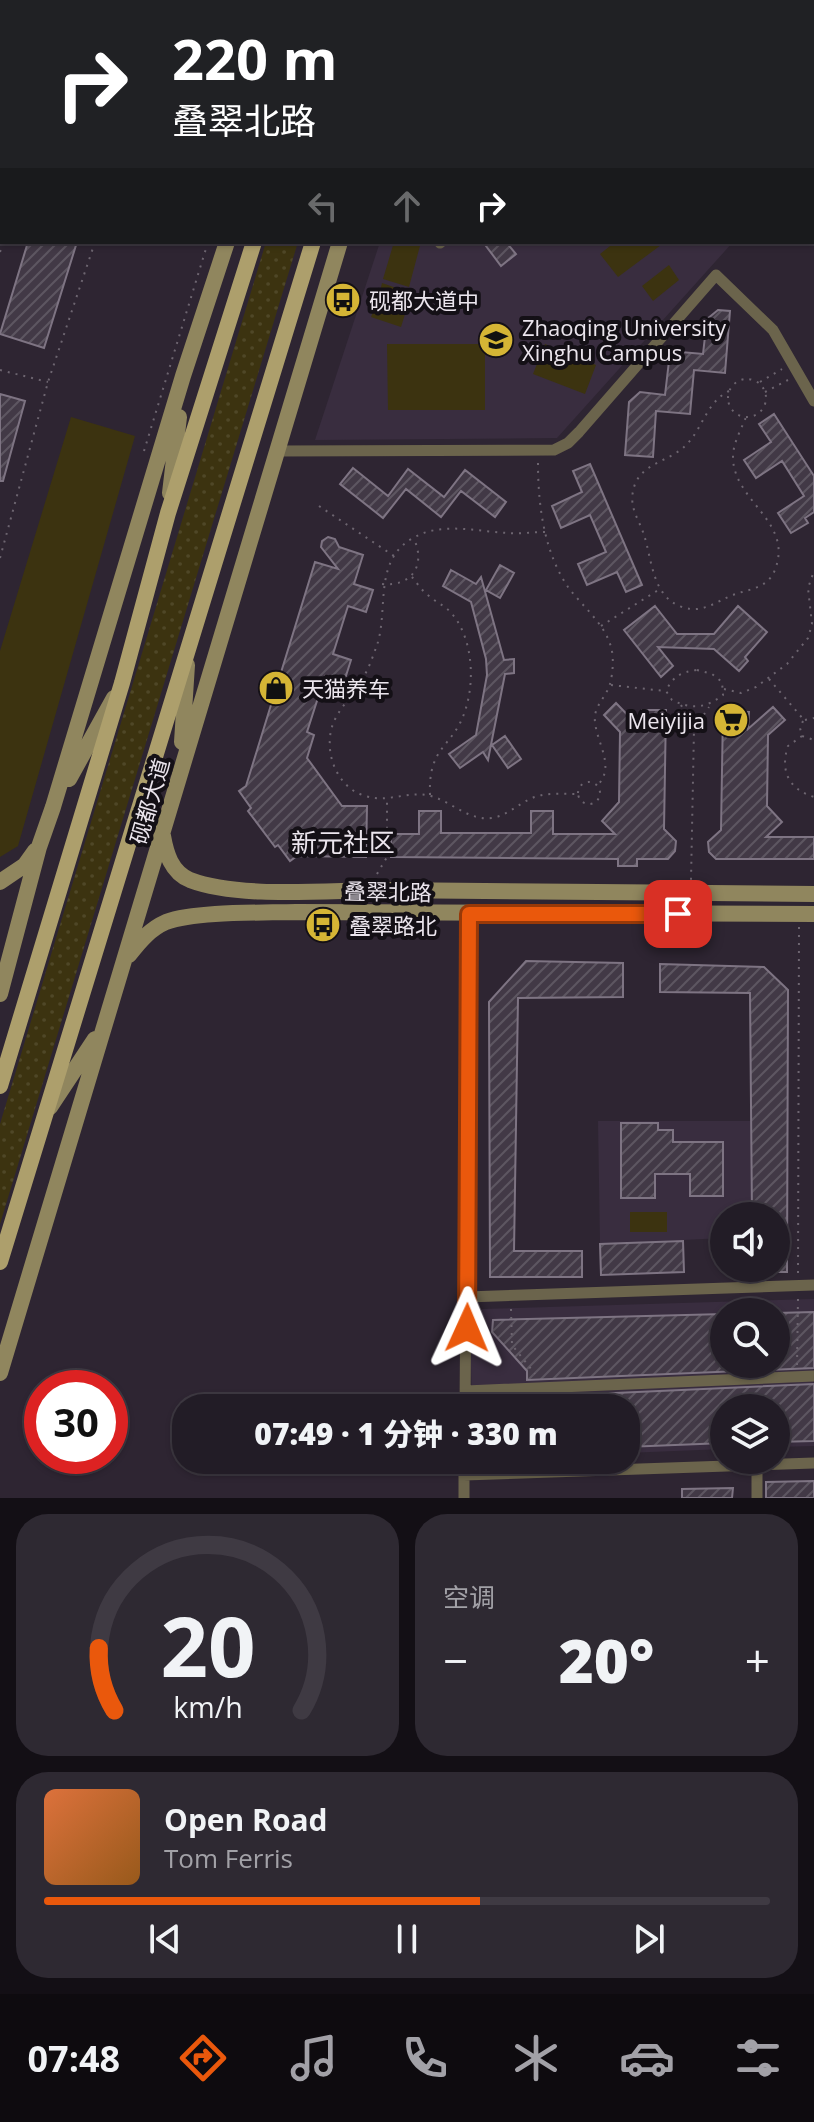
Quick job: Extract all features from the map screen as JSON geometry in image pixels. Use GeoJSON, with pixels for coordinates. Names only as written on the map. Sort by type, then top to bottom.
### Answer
{"type":"FeatureCollection","features":[{"type":"Feature","properties":{"kind":"main road"},"geometry":{"type":"LineString","coordinates":[[0,1086],[122,683],[168,513],[253,244]]}},
{"type":"Feature","properties":{"kind":"main road","name":"砚都大道"},"geometry":{"type":"LineString","coordinates":[[0,1262],[312,244]]}},
{"type":"Feature","properties":{"kind":"street"},"geometry":{"type":"LineString","coordinates":[[2,988],[39,847],[226,244]]}},
{"type":"Feature","properties":{"kind":"street","name":"砚都大道"},"geometry":{"type":"LineString","coordinates":[[0,1373],[339,244]]}},
{"type":"Feature","properties":{"kind":"street"},"geometry":{"type":"LineString","coordinates":[[279,451],[554,450],[568,443],[579,432],[716,275],[773,330],[814,401]]}},
{"type":"Feature","properties":{"kind":"street"},"geometry":{"type":"LineString","coordinates":[[168,513],[183,376]]}},
{"type":"Feature","properties":{"kind":"street"},"geometry":{"type":"LineString","coordinates":[[180,772],[188,652]]}},
{"type":"Feature","properties":{"kind":"street"},"geometry":{"type":"LineString","coordinates":[[53,807],[122,683]]}},
{"type":"Feature","properties":{"kind":"street","name":"叠翠北路"},"geometry":{"type":"LineString","coordinates":[[163,834],[166,854],[181,875],[204,883],[237,888],[300,892],[814,894]]}},
{"type":"Feature","properties":{"kind":"street"},"geometry":{"type":"LineString","coordinates":[[0,882],[25,865],[39,847]]}},
{"type":"Feature","properties":{"kind":"street"},"geometry":{"type":"LineString","coordinates":[[228,914],[221,907],[222,897],[237,888]]}},
{"type":"Feature","properties":{"kind":"street","name":"叠翠北路"},"geometry":{"type":"LineString","coordinates":[[123,963],[141,940],[168,922],[228,914],[806,914]]}},
{"type":"Feature","properties":{"kind":"street"},"geometry":{"type":"LineString","coordinates":[[466,1394],[469,914]]}},
{"type":"Feature","properties":{"kind":"street"},"geometry":{"type":"LineString","coordinates":[[0,960],[2,988]]}},
{"type":"Feature","properties":{"kind":"street"},"geometry":{"type":"LineString","coordinates":[[45,1115],[104,1024]]}},
{"type":"Feature","properties":{"kind":"street"},"geometry":{"type":"LineString","coordinates":[[467,1297],[814,1285]]}},
{"type":"Feature","properties":{"kind":"street"},"geometry":{"type":"LineString","coordinates":[[466,1391],[814,1376]]}},
{"type":"Feature","properties":{"kind":"street"},"geometry":{"type":"LineString","coordinates":[[790,1464],[814,1463]]}},
{"type":"Feature","properties":{"kind":"street"},"geometry":{"type":"LineString","coordinates":[[464,1498],[464,1475],[710,1467]]}},
{"type":"Feature","properties":{"kind":"street"},"geometry":{"type":"LineString","coordinates":[[757,1474],[757,1498]]}},
{"type":"Feature","properties":{"kind":"path"},"geometry":{"type":"LineString","coordinates":[[0,558],[48,382],[94,244]]}},
{"type":"Feature","properties":{"kind":"path"},"geometry":{"type":"LineString","coordinates":[[796,368],[765,393],[761,409],[746,417],[733,455],[738,482],[764,512],[774,530],[777,562],[772,576],[758,588],[733,595],[711,607],[684,608],[673,603],[660,589],[633,506],[632,492],[639,477],[648,468],[686,446],[710,406],[741,380],[758,383],[796,368]]}},
{"type":"Feature","properties":{"kind":"path"},"geometry":{"type":"LineString","coordinates":[[0,370],[48,382]]}},
{"type":"Feature","properties":{"kind":"path"},"geometry":{"type":"LineString","coordinates":[[758,383],[765,393]]}},
{"type":"Feature","properties":{"kind":"path"},"geometry":{"type":"LineString","coordinates":[[729,391],[731,408],[746,417]]}},
{"type":"Feature","properties":{"kind":"path"},"geometry":{"type":"LineString","coordinates":[[538,450],[538,489],[545,532],[554,560],[567,585],[600,626],[611,646],[613,663],[610,685],[594,716],[606,762],[604,779],[597,786]]}},
{"type":"Feature","properties":{"kind":"path"},"geometry":{"type":"LineString","coordinates":[[319,506],[394,556]]}},
{"type":"Feature","properties":{"kind":"path"},"geometry":{"type":"LineString","coordinates":[[545,532],[445,530],[414,538],[394,556],[382,584],[383,617],[377,643],[365,675],[336,716],[330,737],[331,757],[338,775],[352,790],[368,797],[387,800],[430,796],[479,818],[493,818],[506,813],[533,797],[577,794]]}},
{"type":"Feature","properties":{"kind":"path"},"geometry":{"type":"LineString","coordinates":[[382,584],[391,585],[412,577],[420,562],[414,538]]}},
{"type":"Feature","properties":{"kind":"path"},"geometry":{"type":"LineString","coordinates":[[724,689],[741,693],[769,679],[787,664],[808,638],[812,624],[808,588],[814,571]]}},
{"type":"Feature","properties":{"kind":"path"},"geometry":{"type":"LineString","coordinates":[[412,577],[427,595],[455,617],[470,658],[471,683],[465,712],[434,757],[429,776],[430,796]]}},
{"type":"Feature","properties":{"kind":"path"},"geometry":{"type":"LineString","coordinates":[[600,626],[660,589]]}},
{"type":"Feature","properties":{"kind":"path"},"geometry":{"type":"LineString","coordinates":[[666,691],[672,678],[697,670],[712,674],[722,682],[723,695],[710,705],[694,729]]}},
{"type":"Feature","properties":{"kind":"path"},"geometry":{"type":"LineString","coordinates":[[769,679],[804,720]]}},
{"type":"Feature","properties":{"kind":"path"},"geometry":{"type":"LineString","coordinates":[[610,685],[666,691]]}},
{"type":"Feature","properties":{"kind":"path"},"geometry":{"type":"LineString","coordinates":[[666,691],[672,700],[681,705],[710,705]]}},
{"type":"Feature","properties":{"kind":"path"},"geometry":{"type":"LineString","coordinates":[[681,705],[694,729],[691,893]]}},
{"type":"Feature","properties":{"kind":"path"},"geometry":{"type":"LineString","coordinates":[[804,720],[814,718]]}},
{"type":"Feature","properties":{"kind":"path"},"geometry":{"type":"LineString","coordinates":[[802,736],[800,728],[804,720]]}},
{"type":"Feature","properties":{"kind":"path"},"geometry":{"type":"LineString","coordinates":[[802,736],[814,740]]}},
{"type":"Feature","properties":{"kind":"path"},"geometry":{"type":"LineString","coordinates":[[802,736],[788,746],[783,761],[786,776],[793,786],[814,797]]}},
{"type":"Feature","properties":{"kind":"path"},"geometry":{"type":"LineString","coordinates":[[577,794],[585,783],[597,786]]}},
{"type":"Feature","properties":{"kind":"path"},"geometry":{"type":"LineString","coordinates":[[577,794],[581,802],[592,804],[599,799],[597,786]]}},
{"type":"Feature","properties":{"kind":"path"},"geometry":{"type":"LineString","coordinates":[[377,874],[387,857],[387,800]]}},
{"type":"Feature","properties":{"kind":"path"},"geometry":{"type":"LineString","coordinates":[[798,1377],[806,914]]}},
{"type":"Feature","properties":{"kind":"path"},"geometry":{"type":"LineString","coordinates":[[510,1295],[512,1345],[545,1388]]}},
{"type":"Feature","properties":{"kind":"path"},"geometry":{"type":"LineString","coordinates":[[753,1379],[754,1394]]}},
{"type":"Feature","properties":{"kind":"shaded area"},"geometry":{"type":"Polygon","coordinates":[[[265,244],[297,244],[0,1224],[0,1124],[265,244]]]}},
{"type":"Feature","properties":{"kind":"shaded area","name":"Zhaoqing University Xinghu Campus"},"geometry":{"type":"Polygon","coordinates":[[[379,244],[731,244],[557,438],[315,440],[379,244]]]}},
{"type":"Feature","properties":{"kind":"shaded area"},"geometry":{"type":"Polygon","coordinates":[[[393,244],[420,244],[409,287],[383,279],[393,244]]]}},
{"type":"Feature","properties":{"kind":"shaded area"},"geometry":{"type":"Polygon","coordinates":[[[612,244],[661,245],[618,277],[600,254],[612,244]]]}},
{"type":"Feature","properties":{"kind":"shaded area"},"geometry":{"type":"Polygon","coordinates":[[[669,265],[679,280],[653,301],[642,286],[669,265]]]}},
{"type":"Feature","properties":{"kind":"shaded area"},"geometry":{"type":"Polygon","coordinates":[[[382,283],[411,293],[407,308],[378,299],[382,283]]]}},
{"type":"Feature","properties":{"kind":"shaded area"},"geometry":{"type":"Polygon","coordinates":[[[377,302],[406,311],[401,327],[371,317],[377,302]]]}},
{"type":"Feature","properties":{"kind":"shaded area"},"geometry":{"type":"Polygon","coordinates":[[[387,344],[485,344],[485,410],[388,410],[387,344]]]}},
{"type":"Feature","properties":{"kind":"shaded area"},"geometry":{"type":"Polygon","coordinates":[[[545,344],[596,365],[585,394],[533,374],[545,344]]]}},
{"type":"Feature","properties":{"kind":"shaded area"},"geometry":{"type":"Polygon","coordinates":[[[71,417],[135,436],[18,846],[0,857],[0,651],[71,417]]]}},
{"type":"Feature","properties":{"kind":"shaded area"},"geometry":{"type":"Polygon","coordinates":[[[598,1121],[751,1121],[752,1202],[710,1202],[710,1239],[600,1244],[598,1121]]]}},
{"type":"Feature","properties":{"kind":"shaded area"},"geometry":{"type":"Polygon","coordinates":[[[630,1212],[667,1212],[667,1232],[630,1232],[630,1212]]]}},
{"type":"Feature","properties":{"kind":"shaded area"},"geometry":{"type":"Polygon","coordinates":[[[814,1299],[814,1446],[790,1447],[790,1394],[710,1394],[710,1450],[640,1452],[640,1394],[472,1394],[470,1322],[482,1309],[710,1302],[710,1378],[790,1378],[790,1300],[814,1299]]]}},
{"type":"Feature","properties":{"kind":"building"},"geometry":{"type":"Polygon","coordinates":[[[27,244],[76,244],[44,348],[0,334],[27,244]]]}},
{"type":"Feature","properties":{"kind":"building"},"geometry":{"type":"Polygon","coordinates":[[[484,244],[508,244],[516,254],[501,266],[484,244]]]}},
{"type":"Feature","properties":{"kind":"building"},"geometry":{"type":"Polygon","coordinates":[[[718,310],[730,311],[725,373],[694,370],[690,414],[656,411],[653,457],[625,455],[629,402],[640,392],[665,395],[669,361],[681,352],[703,354],[707,319],[718,310]]]}},
{"type":"Feature","properties":{"kind":"building"},"geometry":{"type":"Polygon","coordinates":[[[0,394],[25,401],[3,481],[0,481],[0,394]]]}},
{"type":"Feature","properties":{"kind":"building"},"geometry":{"type":"Polygon","coordinates":[[[774,414],[814,476],[814,512],[805,518],[808,523],[791,533],[778,513],[804,496],[782,461],[756,478],[744,460],[771,442],[759,424],[774,414]]]}},
{"type":"Feature","properties":{"kind":"building"},"geometry":{"type":"Polygon","coordinates":[[[590,464],[642,585],[626,592],[617,572],[587,585],[578,564],[606,552],[590,515],[561,528],[552,506],[582,492],[573,471],[590,464]]]}},
{"type":"Feature","properties":{"kind":"building"},"geometry":{"type":"Polygon","coordinates":[[[353,468],[388,496],[408,469],[444,497],[465,470],[506,502],[495,517],[461,491],[441,517],[406,489],[383,518],[340,484],[353,468]]]}},
{"type":"Feature","properties":{"kind":"building"},"geometry":{"type":"Polygon","coordinates":[[[328,537],[335,539],[339,547],[363,555],[354,584],[373,590],[366,612],[348,606],[333,654],[351,660],[344,682],[325,676],[307,732],[314,735],[307,758],[342,806],[367,806],[366,857],[297,856],[290,861],[278,845],[275,847],[248,811],[251,808],[239,791],[246,786],[315,562],[338,569],[321,547],[322,541],[328,537]]]}},
{"type":"Feature","properties":{"kind":"building"},"geometry":{"type":"Polygon","coordinates":[[[500,565],[514,573],[500,598],[486,590],[500,565]]]}},
{"type":"Feature","properties":{"kind":"building"},"geometry":{"type":"Polygon","coordinates":[[[451,570],[476,584],[481,577],[504,660],[514,659],[514,673],[505,674],[488,760],[483,752],[460,768],[449,754],[476,735],[487,675],[486,659],[471,602],[443,586],[451,570]]]}},
{"type":"Feature","properties":{"kind":"building"},"geometry":{"type":"Polygon","coordinates":[[[655,606],[677,634],[714,634],[738,606],[767,632],[745,657],[748,661],[739,671],[714,649],[658,647],[673,666],[661,677],[624,630],[655,606]]]}},
{"type":"Feature","properties":{"kind":"building"},"geometry":{"type":"Polygon","coordinates":[[[616,703],[642,730],[642,710],[666,710],[664,829],[676,841],[675,851],[668,859],[637,859],[637,866],[618,866],[618,859],[391,857],[391,834],[419,834],[419,811],[441,811],[441,833],[531,833],[531,811],[553,811],[553,834],[615,834],[602,821],[619,802],[620,732],[604,715],[616,703]]]}},
{"type":"Feature","properties":{"kind":"building"},"geometry":{"type":"Polygon","coordinates":[[[773,707],[785,720],[768,735],[767,806],[782,822],[766,837],[814,837],[814,859],[716,859],[709,852],[708,842],[721,830],[723,711],[749,712],[748,729],[773,707]]]}},
{"type":"Feature","properties":{"kind":"building"},"geometry":{"type":"Polygon","coordinates":[[[505,736],[521,759],[508,768],[492,745],[505,736]]]}},
{"type":"Feature","properties":{"kind":"building"},"geometry":{"type":"Polygon","coordinates":[[[526,961],[623,963],[623,997],[518,998],[514,1251],[582,1251],[582,1277],[490,1277],[489,1002],[526,961]]]}},
{"type":"Feature","properties":{"kind":"building"},"geometry":{"type":"Polygon","coordinates":[[[660,964],[764,967],[788,990],[787,1202],[752,1202],[750,993],[660,992],[660,964]]]}},
{"type":"Feature","properties":{"kind":"building"},"geometry":{"type":"Polygon","coordinates":[[[621,1123],[658,1123],[658,1130],[673,1130],[673,1142],[723,1142],[723,1196],[690,1196],[690,1174],[655,1174],[655,1198],[621,1198],[621,1123]]]}},
{"type":"Feature","properties":{"kind":"building"},"geometry":{"type":"Polygon","coordinates":[[[683,1241],[684,1272],[601,1275],[600,1244],[683,1241]]]}},
{"type":"Feature","properties":{"kind":"building"},"geometry":{"type":"Polygon","coordinates":[[[814,1312],[814,1368],[790,1369],[790,1313],[814,1312]]]}},
{"type":"Feature","properties":{"kind":"building"},"geometry":{"type":"Polygon","coordinates":[[[710,1314],[710,1372],[527,1380],[527,1371],[492,1332],[493,1320],[710,1314]]]}},
{"type":"Feature","properties":{"kind":"building"},"geometry":{"type":"Polygon","coordinates":[[[814,1384],[814,1441],[790,1442],[790,1394],[710,1394],[710,1444],[640,1446],[640,1394],[593,1394],[814,1384]]]}},
{"type":"Feature","properties":{"kind":"building"},"geometry":{"type":"Polygon","coordinates":[[[814,1481],[814,1498],[766,1498],[766,1482],[814,1481]]]}},
{"type":"Feature","properties":{"kind":"building"},"geometry":{"type":"Polygon","coordinates":[[[733,1488],[732,1498],[682,1498],[682,1489],[733,1488]]]}},
{"type":"Feature","properties":{"kind":"place","name":"砚都大道中"},"geometry":{"type":"Point","coordinates":[343,300]}},
{"type":"Feature","properties":{"kind":"place","name":"Zhaoqing University Xinghu Campus"},"geometry":{"type":"Point","coordinates":[496,340]}},
{"type":"Feature","properties":{"kind":"place","name":"天猫养车"},"geometry":{"type":"Point","coordinates":[276,688]}},
{"type":"Feature","properties":{"kind":"place","name":"Meiyijia"},"geometry":{"type":"Point","coordinates":[731,720]}},
{"type":"Feature","properties":{"kind":"place","name":"叠翠路北"},"geometry":{"type":"Point","coordinates":[323,925]}},
{"type":"Feature","properties":{"kind":"district","name":"新元社区"},"geometry":{"type":"Point","coordinates":[343,842]}},
{"type":"Feature","properties":{"kind":"route"},"geometry":{"type":"LineString","coordinates":[[467,1328],[469,914],[678,914]]}}]}
